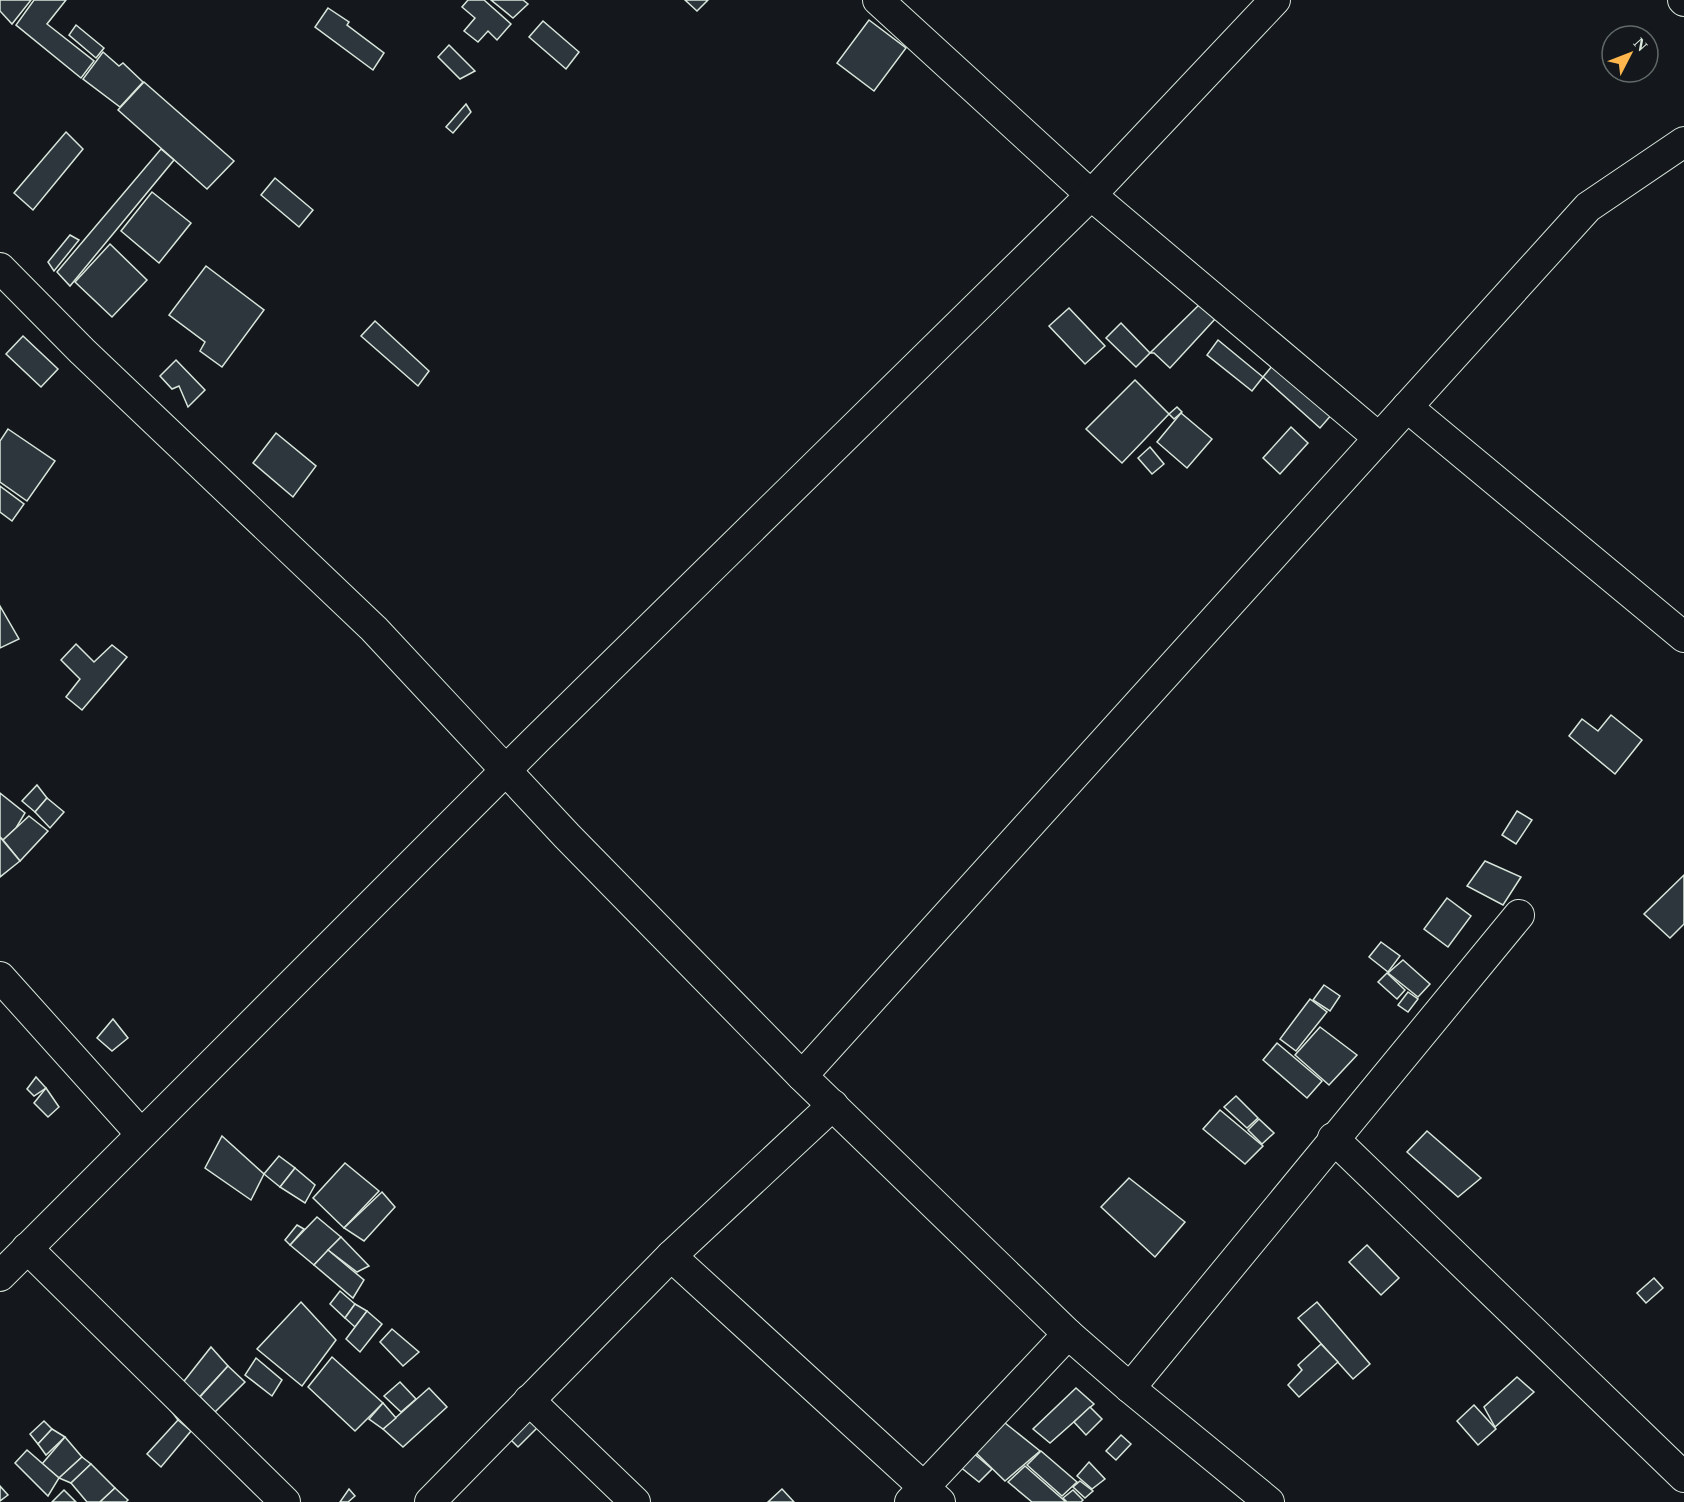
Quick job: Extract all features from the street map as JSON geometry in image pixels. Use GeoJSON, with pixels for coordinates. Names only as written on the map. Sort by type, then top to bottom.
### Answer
{"type":"FeatureCollection","features":[{"type":"Feature","properties":{"kind":"street"},"geometry":{"type":"LineString","coordinates":[[878,0],[1091,195],[1379,438]]}},
{"type":"Feature","properties":{"kind":"street"},"geometry":{"type":"LineString","coordinates":[[0,1276],[506,770],[1091,195],[1275,0]]}},
{"type":"Feature","properties":{"kind":"street"},"geometry":{"type":"LineString","coordinates":[[802,1076],[1588,207],[1684,142]]}},
{"type":"Feature","properties":{"kind":"street"},"geometry":{"type":"LineString","coordinates":[[0,268],[82,351],[374,629],[506,770],[802,1076],[1068,1334],[1269,1502]]}},
{"type":"Feature","properties":{"kind":"street"},"geometry":{"type":"LineString","coordinates":[[1407,407],[1684,637]]}},
{"type":"Feature","properties":{"kind":"street"},"geometry":{"type":"LineString","coordinates":[[1130,1388],[1333,1138],[1519,915]]}},
{"type":"Feature","properties":{"kind":"street"},"geometry":{"type":"LineString","coordinates":[[0,977],[141,1134]]}},
{"type":"Feature","properties":{"kind":"street"},"geometry":{"type":"LineString","coordinates":[[430,1502],[672,1256],[833,1105]]}},
{"type":"Feature","properties":{"kind":"street"},"geometry":{"type":"LineString","coordinates":[[1333,1138],[1684,1478]]}},
{"type":"Feature","properties":{"kind":"street"},"geometry":{"type":"LineString","coordinates":[[27,1248],[285,1502]]}},
{"type":"Feature","properties":{"kind":"street"},"geometry":{"type":"LineString","coordinates":[[672,1256],[925,1497],[1068,1334]]}},
{"type":"Feature","properties":{"kind":"street"},"geometry":{"type":"LineString","coordinates":[[530,1400],[635,1502]]}},
{"type":"Feature","properties":{"kind":"building"},"geometry":{"type":"Polygon","coordinates":[[[0,0],[31,0],[12,24],[0,11],[0,0]]]}},
{"type":"Feature","properties":{"kind":"building"},"geometry":{"type":"Polygon","coordinates":[[[34,0],[66,0],[47,24],[94,61],[81,78],[16,25],[34,0]]]}},
{"type":"Feature","properties":{"kind":"building"},"geometry":{"type":"Polygon","coordinates":[[[468,0],[484,0],[511,24],[497,40],[488,31],[478,42],[464,31],[475,18],[462,7],[468,0]]]}},
{"type":"Feature","properties":{"kind":"building"},"geometry":{"type":"Polygon","coordinates":[[[491,0],[523,0],[528,4],[513,18],[491,0]]]}},
{"type":"Feature","properties":{"kind":"building"},"geometry":{"type":"Polygon","coordinates":[[[685,0],[708,0],[697,11],[685,0]]]}},
{"type":"Feature","properties":{"kind":"building"},"geometry":{"type":"Polygon","coordinates":[[[328,8],[349,22],[347,25],[384,53],[373,70],[315,27],[328,8]]]}},
{"type":"Feature","properties":{"kind":"building"},"geometry":{"type":"Polygon","coordinates":[[[869,20],[906,48],[874,91],[837,63],[869,20]]]}},
{"type":"Feature","properties":{"kind":"building"},"geometry":{"type":"Polygon","coordinates":[[[543,21],[579,52],[566,69],[529,37],[543,21]]]}},
{"type":"Feature","properties":{"kind":"building"},"geometry":{"type":"Polygon","coordinates":[[[76,25],[104,48],[96,58],[69,35],[76,25]]]}},
{"type":"Feature","properties":{"kind":"building"},"geometry":{"type":"Polygon","coordinates":[[[449,45],[475,71],[460,79],[438,57],[449,45]]]}},
{"type":"Feature","properties":{"kind":"building"},"geometry":{"type":"Polygon","coordinates":[[[103,52],[119,66],[123,63],[143,82],[120,107],[83,79],[103,52]]]}},
{"type":"Feature","properties":{"kind":"building"},"geometry":{"type":"Polygon","coordinates":[[[144,82],[234,161],[207,189],[118,110],[144,82]]]}},
{"type":"Feature","properties":{"kind":"building"},"geometry":{"type":"Polygon","coordinates":[[[466,104],[471,112],[453,133],[446,127],[466,104]]]}},
{"type":"Feature","properties":{"kind":"building"},"geometry":{"type":"Polygon","coordinates":[[[66,132],[83,149],[33,210],[14,193],[66,132]]]}},
{"type":"Feature","properties":{"kind":"building"},"geometry":{"type":"Polygon","coordinates":[[[161,149],[174,160],[70,286],[57,272],[161,149]]]}},
{"type":"Feature","properties":{"kind":"building"},"geometry":{"type":"Polygon","coordinates":[[[275,178],[313,210],[299,227],[261,195],[275,178]]]}},
{"type":"Feature","properties":{"kind":"building"},"geometry":{"type":"Polygon","coordinates":[[[152,192],[191,223],[159,263],[121,231],[152,192]]]}},
{"type":"Feature","properties":{"kind":"building"},"geometry":{"type":"Polygon","coordinates":[[[70,235],[79,240],[54,271],[48,262],[70,235]]]}},
{"type":"Feature","properties":{"kind":"building"},"geometry":{"type":"Polygon","coordinates":[[[110,244],[147,280],[112,317],[75,282],[110,244]]]}},
{"type":"Feature","properties":{"kind":"building"},"geometry":{"type":"Polygon","coordinates":[[[206,266],[264,310],[222,367],[200,351],[205,342],[169,315],[206,266]]]}},
{"type":"Feature","properties":{"kind":"building"},"geometry":{"type":"Polygon","coordinates":[[[1201,303],[1216,318],[1170,368],[1154,353],[1150,353],[1201,303]]]}},
{"type":"Feature","properties":{"kind":"building"},"geometry":{"type":"Polygon","coordinates":[[[1069,308],[1105,346],[1085,364],[1049,326],[1069,308]]]}},
{"type":"Feature","properties":{"kind":"building"},"geometry":{"type":"Polygon","coordinates":[[[375,321],[429,371],[418,386],[361,336],[375,321]]]}},
{"type":"Feature","properties":{"kind":"building"},"geometry":{"type":"Polygon","coordinates":[[[1121,323],[1150,353],[1136,367],[1106,338],[1121,323]]]}},
{"type":"Feature","properties":{"kind":"building"},"geometry":{"type":"Polygon","coordinates":[[[23,336],[58,369],[41,387],[6,354],[23,336]]]}},
{"type":"Feature","properties":{"kind":"building"},"geometry":{"type":"Polygon","coordinates":[[[1218,340],[1263,377],[1252,391],[1207,355],[1218,340]]]}},
{"type":"Feature","properties":{"kind":"building"},"geometry":{"type":"Polygon","coordinates":[[[176,360],[205,390],[188,407],[179,386],[172,389],[160,376],[176,360]]]}},
{"type":"Feature","properties":{"kind":"building"},"geometry":{"type":"Polygon","coordinates":[[[1277,360],[1340,405],[1320,428],[1263,377],[1277,360]]]}},
{"type":"Feature","properties":{"kind":"building"},"geometry":{"type":"Polygon","coordinates":[[[1135,380],[1169,414],[1122,463],[1086,429],[1135,380]]]}},
{"type":"Feature","properties":{"kind":"building"},"geometry":{"type":"Polygon","coordinates":[[[1177,407],[1182,412],[1174,419],[1169,414],[1177,407]]]}},
{"type":"Feature","properties":{"kind":"building"},"geometry":{"type":"Polygon","coordinates":[[[1181,413],[1212,439],[1187,468],[1157,442],[1181,413]]]}},
{"type":"Feature","properties":{"kind":"building"},"geometry":{"type":"Polygon","coordinates":[[[1291,427],[1308,443],[1280,474],[1263,458],[1291,427]]]}},
{"type":"Feature","properties":{"kind":"building"},"geometry":{"type":"Polygon","coordinates":[[[8,429],[55,461],[27,501],[0,482],[0,441],[8,429]]]}},
{"type":"Feature","properties":{"kind":"building"},"geometry":{"type":"Polygon","coordinates":[[[276,433],[316,466],[293,497],[253,463],[276,433]]]}},
{"type":"Feature","properties":{"kind":"building"},"geometry":{"type":"Polygon","coordinates":[[[1150,447],[1164,464],[1152,474],[1138,458],[1150,447]]]}},
{"type":"Feature","properties":{"kind":"building"},"geometry":{"type":"Polygon","coordinates":[[[0,486],[24,504],[12,521],[0,512],[0,486]]]}},
{"type":"Feature","properties":{"kind":"building"},"geometry":{"type":"Polygon","coordinates":[[[0,606],[19,639],[0,648],[0,606]]]}},
{"type":"Feature","properties":{"kind":"building"},"geometry":{"type":"Polygon","coordinates":[[[76,644],[94,662],[112,645],[127,657],[82,710],[66,697],[80,679],[61,660],[76,644]]]}},
{"type":"Feature","properties":{"kind":"building"},"geometry":{"type":"Polygon","coordinates":[[[1611,715],[1642,740],[1615,774],[1569,736],[1582,719],[1598,731],[1611,715]]]}},
{"type":"Feature","properties":{"kind":"building"},"geometry":{"type":"Polygon","coordinates":[[[37,785],[47,798],[35,812],[22,801],[37,785]]]}},
{"type":"Feature","properties":{"kind":"building"},"geometry":{"type":"Polygon","coordinates":[[[0,793],[25,813],[16,828],[3,840],[0,837],[0,793]]]}},
{"type":"Feature","properties":{"kind":"building"},"geometry":{"type":"Polygon","coordinates":[[[47,798],[64,812],[50,828],[35,812],[47,798]]]}},
{"type":"Feature","properties":{"kind":"building"},"geometry":{"type":"Polygon","coordinates":[[[1517,811],[1532,820],[1516,844],[1502,835],[1517,811]]]}},
{"type":"Feature","properties":{"kind":"building"},"geometry":{"type":"Polygon","coordinates":[[[29,816],[48,831],[20,861],[3,840],[29,816]]]}},
{"type":"Feature","properties":{"kind":"building"},"geometry":{"type":"Polygon","coordinates":[[[0,837],[20,861],[0,877],[0,837]]]}},
{"type":"Feature","properties":{"kind":"building"},"geometry":{"type":"Polygon","coordinates":[[[1485,861],[1521,877],[1503,905],[1467,886],[1485,861]]]}},
{"type":"Feature","properties":{"kind":"building"},"geometry":{"type":"Polygon","coordinates":[[[1684,875],[1684,924],[1670,938],[1644,914],[1684,875]]]}},
{"type":"Feature","properties":{"kind":"building"},"geometry":{"type":"Polygon","coordinates":[[[1447,898],[1471,916],[1448,947],[1424,929],[1447,898]]]}},
{"type":"Feature","properties":{"kind":"building"},"geometry":{"type":"Polygon","coordinates":[[[1381,942],[1400,956],[1388,972],[1369,957],[1381,942]]]}},
{"type":"Feature","properties":{"kind":"building"},"geometry":{"type":"Polygon","coordinates":[[[1403,960],[1430,984],[1418,997],[1388,973],[1403,960]]]}},
{"type":"Feature","properties":{"kind":"building"},"geometry":{"type":"Polygon","coordinates":[[[1387,973],[1405,990],[1397,999],[1378,982],[1387,973]]]}},
{"type":"Feature","properties":{"kind":"building"},"geometry":{"type":"Polygon","coordinates":[[[1324,985],[1340,996],[1330,1011],[1313,1000],[1324,985]]]}},
{"type":"Feature","properties":{"kind":"building"},"geometry":{"type":"Polygon","coordinates":[[[1408,992],[1418,999],[1408,1012],[1398,1005],[1408,992]]]}},
{"type":"Feature","properties":{"kind":"building"},"geometry":{"type":"Polygon","coordinates":[[[1310,999],[1327,1012],[1296,1051],[1280,1039],[1310,999]]]}},
{"type":"Feature","properties":{"kind":"building"},"geometry":{"type":"Polygon","coordinates":[[[113,1019],[128,1038],[112,1051],[97,1038],[113,1019]]]}},
{"type":"Feature","properties":{"kind":"building"},"geometry":{"type":"Polygon","coordinates":[[[1320,1027],[1357,1055],[1329,1085],[1295,1055],[1320,1027]]]}},
{"type":"Feature","properties":{"kind":"building"},"geometry":{"type":"Polygon","coordinates":[[[1277,1043],[1322,1081],[1307,1098],[1263,1060],[1277,1043]]]}},
{"type":"Feature","properties":{"kind":"building"},"geometry":{"type":"Polygon","coordinates":[[[36,1077],[46,1088],[34,1096],[27,1089],[36,1077]]]}},
{"type":"Feature","properties":{"kind":"building"},"geometry":{"type":"Polygon","coordinates":[[[46,1088],[59,1107],[48,1117],[34,1103],[46,1088]]]}},
{"type":"Feature","properties":{"kind":"building"},"geometry":{"type":"Polygon","coordinates":[[[1236,1096],[1258,1118],[1247,1128],[1224,1107],[1236,1096]]]}},
{"type":"Feature","properties":{"kind":"building"},"geometry":{"type":"Polygon","coordinates":[[[1220,1110],[1263,1146],[1245,1164],[1203,1129],[1220,1110]]]}},
{"type":"Feature","properties":{"kind":"building"},"geometry":{"type":"Polygon","coordinates":[[[1259,1119],[1274,1133],[1262,1144],[1248,1130],[1259,1119]]]}},
{"type":"Feature","properties":{"kind":"building"},"geometry":{"type":"Polygon","coordinates":[[[1427,1131],[1481,1178],[1458,1197],[1407,1152],[1427,1131]]]}},
{"type":"Feature","properties":{"kind":"building"},"geometry":{"type":"Polygon","coordinates":[[[222,1136],[264,1174],[251,1200],[205,1168],[222,1136]]]}},
{"type":"Feature","properties":{"kind":"building"},"geometry":{"type":"Polygon","coordinates":[[[279,1156],[295,1168],[280,1187],[264,1174],[279,1156]]]}},
{"type":"Feature","properties":{"kind":"building"},"geometry":{"type":"Polygon","coordinates":[[[345,1163],[379,1191],[344,1228],[313,1198],[345,1163]]]}},
{"type":"Feature","properties":{"kind":"building"},"geometry":{"type":"Polygon","coordinates":[[[295,1168],[315,1185],[305,1203],[280,1187],[295,1168]]]}},
{"type":"Feature","properties":{"kind":"building"},"geometry":{"type":"Polygon","coordinates":[[[1129,1178],[1185,1222],[1155,1257],[1101,1207],[1129,1178]]]}},
{"type":"Feature","properties":{"kind":"building"},"geometry":{"type":"Polygon","coordinates":[[[382,1192],[395,1207],[364,1241],[344,1228],[382,1192]]]}},
{"type":"Feature","properties":{"kind":"building"},"geometry":{"type":"Polygon","coordinates":[[[317,1217],[341,1237],[314,1265],[290,1245],[317,1217]]]}},
{"type":"Feature","properties":{"kind":"building"},"geometry":{"type":"Polygon","coordinates":[[[297,1225],[304,1229],[290,1245],[285,1240],[297,1225]]]}},
{"type":"Feature","properties":{"kind":"building"},"geometry":{"type":"Polygon","coordinates":[[[341,1237],[369,1266],[357,1272],[328,1250],[341,1237]]]}},
{"type":"Feature","properties":{"kind":"building"},"geometry":{"type":"Polygon","coordinates":[[[1367,1245],[1399,1278],[1381,1295],[1349,1262],[1367,1245]]]}},
{"type":"Feature","properties":{"kind":"building"},"geometry":{"type":"Polygon","coordinates":[[[328,1250],[364,1280],[353,1298],[314,1265],[328,1250]]]}},
{"type":"Feature","properties":{"kind":"building"},"geometry":{"type":"Polygon","coordinates":[[[1654,1278],[1663,1288],[1646,1303],[1637,1293],[1654,1278]]]}},
{"type":"Feature","properties":{"kind":"building"},"geometry":{"type":"Polygon","coordinates":[[[340,1291],[355,1304],[345,1318],[330,1304],[340,1291]]]}},
{"type":"Feature","properties":{"kind":"building"},"geometry":{"type":"Polygon","coordinates":[[[301,1302],[336,1340],[302,1386],[257,1349],[301,1302]]]}},
{"type":"Feature","properties":{"kind":"building"},"geometry":{"type":"Polygon","coordinates":[[[1317,1302],[1370,1364],[1353,1379],[1298,1318],[1317,1302]]]}},
{"type":"Feature","properties":{"kind":"building"},"geometry":{"type":"Polygon","coordinates":[[[355,1304],[367,1311],[355,1327],[345,1318],[355,1304]]]}},
{"type":"Feature","properties":{"kind":"building"},"geometry":{"type":"Polygon","coordinates":[[[367,1311],[382,1324],[360,1352],[346,1339],[367,1311]]]}},
{"type":"Feature","properties":{"kind":"building"},"geometry":{"type":"Polygon","coordinates":[[[392,1329],[419,1352],[403,1366],[380,1342],[392,1329]]]}},
{"type":"Feature","properties":{"kind":"building"},"geometry":{"type":"Polygon","coordinates":[[[1321,1344],[1338,1362],[1299,1397],[1288,1385],[1302,1370],[1298,1365],[1321,1344]]]}},
{"type":"Feature","properties":{"kind":"building"},"geometry":{"type":"Polygon","coordinates":[[[211,1347],[228,1366],[178,1420],[166,1404],[211,1347]]]}},
{"type":"Feature","properties":{"kind":"building"},"geometry":{"type":"Polygon","coordinates":[[[332,1357],[383,1403],[355,1431],[308,1387],[332,1357]]]}},
{"type":"Feature","properties":{"kind":"building"},"geometry":{"type":"Polygon","coordinates":[[[256,1358],[282,1380],[272,1396],[245,1375],[256,1358]]]}},
{"type":"Feature","properties":{"kind":"building"},"geometry":{"type":"Polygon","coordinates":[[[228,1366],[245,1382],[215,1412],[200,1397],[228,1366]]]}},
{"type":"Feature","properties":{"kind":"building"},"geometry":{"type":"Polygon","coordinates":[[[1517,1377],[1534,1392],[1495,1427],[1484,1407],[1517,1377]]]}},
{"type":"Feature","properties":{"kind":"building"},"geometry":{"type":"Polygon","coordinates":[[[400,1382],[416,1399],[401,1412],[384,1396],[400,1382]]]}},
{"type":"Feature","properties":{"kind":"building"},"geometry":{"type":"Polygon","coordinates":[[[429,1388],[447,1407],[403,1447],[383,1429],[429,1388]]]}},
{"type":"Feature","properties":{"kind":"building"},"geometry":{"type":"Polygon","coordinates":[[[1076,1388],[1094,1404],[1050,1443],[1033,1429],[1076,1388]]]}},
{"type":"Feature","properties":{"kind":"building"},"geometry":{"type":"Polygon","coordinates":[[[383,1403],[396,1418],[383,1429],[369,1419],[383,1403]]]}},
{"type":"Feature","properties":{"kind":"building"},"geometry":{"type":"Polygon","coordinates":[[[1474,1405],[1496,1429],[1478,1445],[1457,1421],[1474,1405]]]}},
{"type":"Feature","properties":{"kind":"building"},"geometry":{"type":"Polygon","coordinates":[[[1090,1407],[1102,1419],[1086,1435],[1074,1422],[1090,1407]]]}},
{"type":"Feature","properties":{"kind":"building"},"geometry":{"type":"Polygon","coordinates":[[[529,1408],[543,1422],[518,1447],[504,1433],[529,1408]]]}},
{"type":"Feature","properties":{"kind":"building"},"geometry":{"type":"Polygon","coordinates":[[[1000,1419],[1040,1451],[1005,1481],[972,1449],[1000,1419]]]}},
{"type":"Feature","properties":{"kind":"building"},"geometry":{"type":"Polygon","coordinates":[[[178,1420],[191,1431],[161,1467],[147,1454],[178,1420]]]}},
{"type":"Feature","properties":{"kind":"building"},"geometry":{"type":"Polygon","coordinates":[[[44,1421],[52,1429],[38,1444],[30,1434],[44,1421]]]}},
{"type":"Feature","properties":{"kind":"building"},"geometry":{"type":"Polygon","coordinates":[[[52,1429],[65,1437],[46,1455],[38,1444],[52,1429]]]}},
{"type":"Feature","properties":{"kind":"building"},"geometry":{"type":"Polygon","coordinates":[[[1121,1435],[1131,1444],[1116,1460],[1106,1451],[1121,1435]]]}},
{"type":"Feature","properties":{"kind":"building"},"geometry":{"type":"Polygon","coordinates":[[[65,1437],[82,1457],[59,1478],[42,1464],[65,1437]]]}},
{"type":"Feature","properties":{"kind":"building"},"geometry":{"type":"Polygon","coordinates":[[[27,1450],[59,1478],[48,1496],[15,1463],[27,1450]]]}},
{"type":"Feature","properties":{"kind":"building"},"geometry":{"type":"Polygon","coordinates":[[[971,1451],[992,1469],[979,1482],[959,1466],[971,1451]]]}},
{"type":"Feature","properties":{"kind":"building"},"geometry":{"type":"Polygon","coordinates":[[[1041,1451],[1077,1482],[1062,1496],[1027,1465],[1041,1451]]]}},
{"type":"Feature","properties":{"kind":"building"},"geometry":{"type":"Polygon","coordinates":[[[82,1457],[91,1464],[71,1483],[59,1478],[82,1457]]]}},
{"type":"Feature","properties":{"kind":"building"},"geometry":{"type":"Polygon","coordinates":[[[1089,1462],[1105,1479],[1092,1489],[1077,1476],[1089,1462]]]}},
{"type":"Feature","properties":{"kind":"building"},"geometry":{"type":"Polygon","coordinates":[[[91,1464],[115,1488],[100,1502],[87,1502],[71,1483],[91,1464]]]}},
{"type":"Feature","properties":{"kind":"building"},"geometry":{"type":"Polygon","coordinates":[[[1025,1466],[1066,1502],[1032,1502],[1008,1482],[1025,1466]]]}},
{"type":"Feature","properties":{"kind":"building"},"geometry":{"type":"Polygon","coordinates":[[[1080,1481],[1093,1491],[1085,1498],[1073,1487],[1080,1481]]]}},
{"type":"Feature","properties":{"kind":"building"},"geometry":{"type":"Polygon","coordinates":[[[0,1486],[8,1495],[0,1501],[0,1486]]]}},
{"type":"Feature","properties":{"kind":"building"},"geometry":{"type":"Polygon","coordinates":[[[115,1488],[128,1500],[126,1502],[100,1502],[115,1488]]]}},
{"type":"Feature","properties":{"kind":"building"},"geometry":{"type":"Polygon","coordinates":[[[349,1489],[355,1496],[348,1502],[340,1502],[349,1489]]]}},
{"type":"Feature","properties":{"kind":"building"},"geometry":{"type":"Polygon","coordinates":[[[782,1489],[794,1502],[768,1502],[782,1489]]]}},
{"type":"Feature","properties":{"kind":"building"},"geometry":{"type":"Polygon","coordinates":[[[64,1490],[76,1502],[52,1502],[64,1490]]]}},
{"type":"Feature","properties":{"kind":"building"},"geometry":{"type":"Polygon","coordinates":[[[1073,1490],[1083,1500],[1081,1502],[1067,1502],[1063,1498],[1073,1490]]]}}]}
